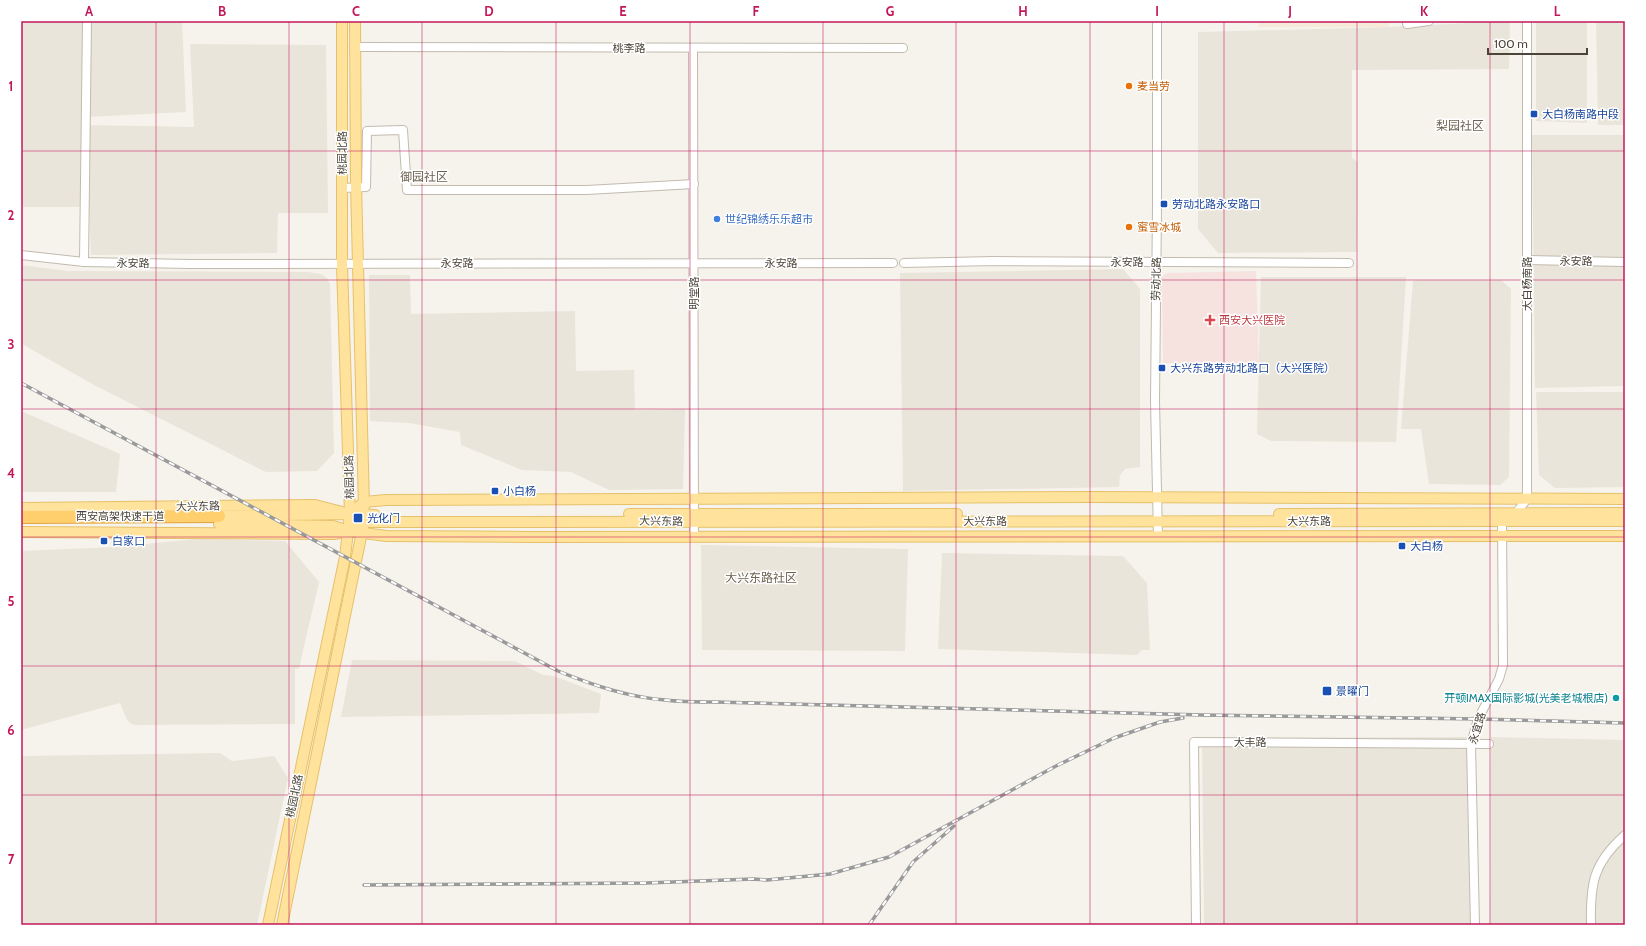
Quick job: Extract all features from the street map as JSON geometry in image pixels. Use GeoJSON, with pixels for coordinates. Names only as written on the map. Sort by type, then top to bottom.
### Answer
{"type":"FeatureCollection","features":[{"type":"Feature","properties":{"kind":"highway","name":"西安高架快速干道"},"geometry":{"type":"LineString","coordinates":[[21,517],[219,520]]}},
{"type":"Feature","properties":{"kind":"highway","name":"西安高架快速干道"},"geometry":{"type":"LineString","coordinates":[[21,524],[180,520]]}},
{"type":"Feature","properties":{"kind":"main road","name":"桃园北路"},"geometry":{"type":"LineString","coordinates":[[268,925],[345,557],[350,514],[342,265],[342,21]]}},
{"type":"Feature","properties":{"kind":"main road","name":"桃园北路"},"geometry":{"type":"LineString","coordinates":[[282,925],[364,518],[356,187],[355,21]]}},
{"type":"Feature","properties":{"kind":"main road"},"geometry":{"type":"LineString","coordinates":[[350,514],[364,502],[401,500],[1157,498],[1625,499]]}},
{"type":"Feature","properties":{"kind":"main road","name":"大兴东路"},"geometry":{"type":"LineString","coordinates":[[21,508],[315,505],[364,518],[1158,518],[1625,521]]}},
{"type":"Feature","properties":{"kind":"main road","name":"大兴东路"},"geometry":{"type":"LineString","coordinates":[[1158,518],[1625,513]]}},
{"type":"Feature","properties":{"kind":"main road","name":"大兴东路"},"geometry":{"type":"LineString","coordinates":[[219,520],[350,514]]}},
{"type":"Feature","properties":{"kind":"main road","name":"大兴东路"},"geometry":{"type":"LineString","coordinates":[[21,532],[334,534],[348,531],[364,518]]}},
{"type":"Feature","properties":{"kind":"main road","name":"大兴东路"},"geometry":{"type":"LineString","coordinates":[[219,520],[333,526],[348,531]]}},
{"type":"Feature","properties":{"kind":"main road"},"geometry":{"type":"LineString","coordinates":[[348,531],[394,536],[1625,536]]}},
{"type":"Feature","properties":{"kind":"street"},"geometry":{"type":"LineString","coordinates":[[84,262],[87,21]]}},
{"type":"Feature","properties":{"kind":"street","name":"劳动北路"},"geometry":{"type":"LineString","coordinates":[[1157,21],[1155,401],[1158,536]]}},
{"type":"Feature","properties":{"kind":"street"},"geometry":{"type":"LineString","coordinates":[[1407,24],[1429,21]]}},
{"type":"Feature","properties":{"kind":"street","name":"大白杨南路"},"geometry":{"type":"LineString","coordinates":[[1527,21],[1527,499]]}},
{"type":"Feature","properties":{"kind":"street","name":"桃李路"},"geometry":{"type":"LineString","coordinates":[[354,46],[903,48]]}},
{"type":"Feature","properties":{"kind":"street","name":"明堂路"},"geometry":{"type":"LineString","coordinates":[[693,48],[694,537]]}},
{"type":"Feature","properties":{"kind":"street"},"geometry":{"type":"LineString","coordinates":[[342,188],[366,187],[367,131],[403,130],[407,190],[587,190],[694,184]]}},
{"type":"Feature","properties":{"kind":"street","name":"永安路"},"geometry":{"type":"LineString","coordinates":[[21,256],[84,262],[190,264],[342,265],[694,262],[893,263]]}},
{"type":"Feature","properties":{"kind":"street","name":"永安路"},"geometry":{"type":"LineString","coordinates":[[1527,260],[1625,262]]}},
{"type":"Feature","properties":{"kind":"street","name":"永安路"},"geometry":{"type":"LineString","coordinates":[[904,263],[994,261],[1349,263]]}},
{"type":"Feature","properties":{"kind":"street"},"geometry":{"type":"LineString","coordinates":[[1502,536],[1502,521],[1516,513],[1527,499]]}},
{"type":"Feature","properties":{"kind":"street","name":"永宜路"},"geometry":{"type":"LineString","coordinates":[[1475,925],[1471,744],[1478,719],[1499,679],[1503,665],[1502,536]]}},
{"type":"Feature","properties":{"kind":"street","name":"大丰路"},"geometry":{"type":"LineString","coordinates":[[1196,925],[1194,742],[1489,744]]}},
{"type":"Feature","properties":{"kind":"street"},"geometry":{"type":"LineString","coordinates":[[1591,925],[1591,889],[1596,871],[1615,843],[1625,835]]}},
{"type":"Feature","properties":{"kind":"shaded area"},"geometry":{"type":"Polygon","coordinates":[[[21,21],[85,21],[84,207],[21,207],[21,21]]]}},
{"type":"Feature","properties":{"kind":"shaded area"},"geometry":{"type":"Polygon","coordinates":[[[89,21],[182,21],[186,112],[88,117],[89,21]]]}},
{"type":"Feature","properties":{"kind":"shaded area"},"geometry":{"type":"Polygon","coordinates":[[[1259,21],[1389,21],[1389,27],[1259,27],[1259,21]]]}},
{"type":"Feature","properties":{"kind":"shaded area"},"geometry":{"type":"Polygon","coordinates":[[[1510,21],[1509,69],[1352,70],[1352,158],[1358,162],[1357,252],[1218,253],[1198,229],[1198,32],[1391,27],[1510,21]]]}},
{"type":"Feature","properties":{"kind":"shaded area"},"geometry":{"type":"Polygon","coordinates":[[[1536,21],[1587,21],[1587,123],[1536,121],[1536,21]]]}},
{"type":"Feature","properties":{"kind":"shaded area"},"geometry":{"type":"Polygon","coordinates":[[[1596,21],[1625,21],[1625,125],[1598,125],[1596,21]]]}},
{"type":"Feature","properties":{"kind":"shaded area"},"geometry":{"type":"Polygon","coordinates":[[[190,44],[326,45],[328,213],[278,213],[277,253],[91,255],[86,125],[194,127],[190,44]]]}},
{"type":"Feature","properties":{"kind":"shaded area"},"geometry":{"type":"Polygon","coordinates":[[[1532,135],[1625,135],[1625,386],[1535,388],[1532,135]]]}},
{"type":"Feature","properties":{"kind":"shaded area"},"geometry":{"type":"Polygon","coordinates":[[[21,265],[68,271],[308,272],[321,274],[327,278],[330,284],[334,453],[317,471],[266,472],[94,385],[22,344],[21,265]]]}},
{"type":"Feature","properties":{"kind":"shaded area"},"geometry":{"type":"Polygon","coordinates":[[[1123,269],[1140,289],[1140,467],[1125,469],[1120,475],[1119,487],[903,491],[900,273],[1123,269]]]}},
{"type":"Feature","properties":{"kind":"shaded area","name":"西安大兴医院"},"geometry":{"type":"Polygon","coordinates":[[[1256,271],[1259,363],[1163,363],[1162,276],[1168,273],[1256,271]]]}},
{"type":"Feature","properties":{"kind":"shaded area"},"geometry":{"type":"Polygon","coordinates":[[[369,275],[410,275],[411,314],[575,311],[576,371],[634,370],[635,410],[685,409],[683,489],[609,490],[571,472],[522,470],[461,445],[460,432],[409,423],[370,421],[369,275]]]}},
{"type":"Feature","properties":{"kind":"shaded area"},"geometry":{"type":"Polygon","coordinates":[[[1261,277],[1406,277],[1396,442],[1271,441],[1257,434],[1261,277]]]}},
{"type":"Feature","properties":{"kind":"shaded area"},"geometry":{"type":"Polygon","coordinates":[[[1501,280],[1511,289],[1509,477],[1500,485],[1429,484],[1421,429],[1401,429],[1413,281],[1501,280]]]}},
{"type":"Feature","properties":{"kind":"shaded area"},"geometry":{"type":"Polygon","coordinates":[[[1536,392],[1625,392],[1625,487],[1555,488],[1539,475],[1536,392]]]}},
{"type":"Feature","properties":{"kind":"shaded area"},"geometry":{"type":"Polygon","coordinates":[[[21,411],[120,454],[116,492],[21,492],[21,411]]]}},
{"type":"Feature","properties":{"kind":"shaded area"},"geometry":{"type":"Polygon","coordinates":[[[196,539],[285,541],[319,582],[299,668],[295,669],[295,724],[137,725],[131,724],[127,720],[120,703],[21,730],[21,551],[115,547],[196,539]]]}},
{"type":"Feature","properties":{"kind":"shaded area"},"geometry":{"type":"Polygon","coordinates":[[[701,545],[908,549],[905,651],[702,650],[701,545]]]}},
{"type":"Feature","properties":{"kind":"shaded area"},"geometry":{"type":"Polygon","coordinates":[[[942,553],[1123,556],[1147,583],[1150,650],[1142,650],[1137,655],[938,649],[942,553]]]}},
{"type":"Feature","properties":{"kind":"shaded area"},"geometry":{"type":"Polygon","coordinates":[[[352,660],[515,661],[543,675],[554,676],[601,694],[599,713],[341,717],[352,660]]]}},
{"type":"Feature","properties":{"kind":"shaded area"},"geometry":{"type":"Polygon","coordinates":[[[1469,737],[1471,925],[1204,925],[1202,738],[1469,737]]]}},
{"type":"Feature","properties":{"kind":"shaded area"},"geometry":{"type":"Polygon","coordinates":[[[1491,737],[1625,740],[1625,925],[1490,925],[1491,737]]]}},
{"type":"Feature","properties":{"kind":"shaded area"},"geometry":{"type":"Polygon","coordinates":[[[220,753],[232,761],[274,756],[288,778],[257,925],[21,925],[21,756],[220,753]]]}},
{"type":"Feature","properties":{"kind":"railway"},"geometry":{"type":"LineString","coordinates":[[21,383],[558,671],[597,686],[637,696],[690,702],[1202,715],[1478,719],[1625,723]]}},
{"type":"Feature","properties":{"kind":"railway"},"geometry":{"type":"LineString","coordinates":[[364,885],[646,883],[753,879],[767,880],[830,874],[889,857],[1056,766],[1114,738],[1160,722],[1183,718]]}},
{"type":"Feature","properties":{"kind":"railway"},"geometry":{"type":"LineString","coordinates":[[869,925],[913,862],[954,826]]}},
{"type":"Feature","properties":{"kind":"place","name":"麦当劳"},"geometry":{"type":"Point","coordinates":[1129,86]}},
{"type":"Feature","properties":{"kind":"place","name":"大白杨南路中段"},"geometry":{"type":"Point","coordinates":[1534,114]}},
{"type":"Feature","properties":{"kind":"place","name":"劳动北路永安路口"},"geometry":{"type":"Point","coordinates":[1164,204]}},
{"type":"Feature","properties":{"kind":"place","name":"世纪锦绣乐乐超市"},"geometry":{"type":"Point","coordinates":[717,219]}},
{"type":"Feature","properties":{"kind":"place","name":"蜜雪冰城"},"geometry":{"type":"Point","coordinates":[1129,227]}},
{"type":"Feature","properties":{"kind":"place","name":"西安大兴医院"},"geometry":{"type":"Point","coordinates":[1210,320]}},
{"type":"Feature","properties":{"kind":"place","name":"大兴东路劳动北路口（大兴医院）"},"geometry":{"type":"Point","coordinates":[1162,368]}},
{"type":"Feature","properties":{"kind":"place","name":"小白杨"},"geometry":{"type":"Point","coordinates":[495,491]}},
{"type":"Feature","properties":{"kind":"place","name":"光化门"},"geometry":{"type":"Point","coordinates":[358,518]}},
{"type":"Feature","properties":{"kind":"place","name":"白家口"},"geometry":{"type":"Point","coordinates":[104,541]}},
{"type":"Feature","properties":{"kind":"place","name":"大白杨"},"geometry":{"type":"Point","coordinates":[1402,546]}},
{"type":"Feature","properties":{"kind":"place","name":"景曜门"},"geometry":{"type":"Point","coordinates":[1327,691]}},
{"type":"Feature","properties":{"kind":"place","name":"开顿IMAX国际影城(光美老城根店)"},"geometry":{"type":"Point","coordinates":[1616,698]}},
{"type":"Feature","properties":{"kind":"district","name":"梨园社区"},"geometry":{"type":"Point","coordinates":[1460,125]}},
{"type":"Feature","properties":{"kind":"district","name":"御园社区"},"geometry":{"type":"Point","coordinates":[424,176]}},
{"type":"Feature","properties":{"kind":"district","name":"大兴东路社区"},"geometry":{"type":"Point","coordinates":[761,577]}}]}
